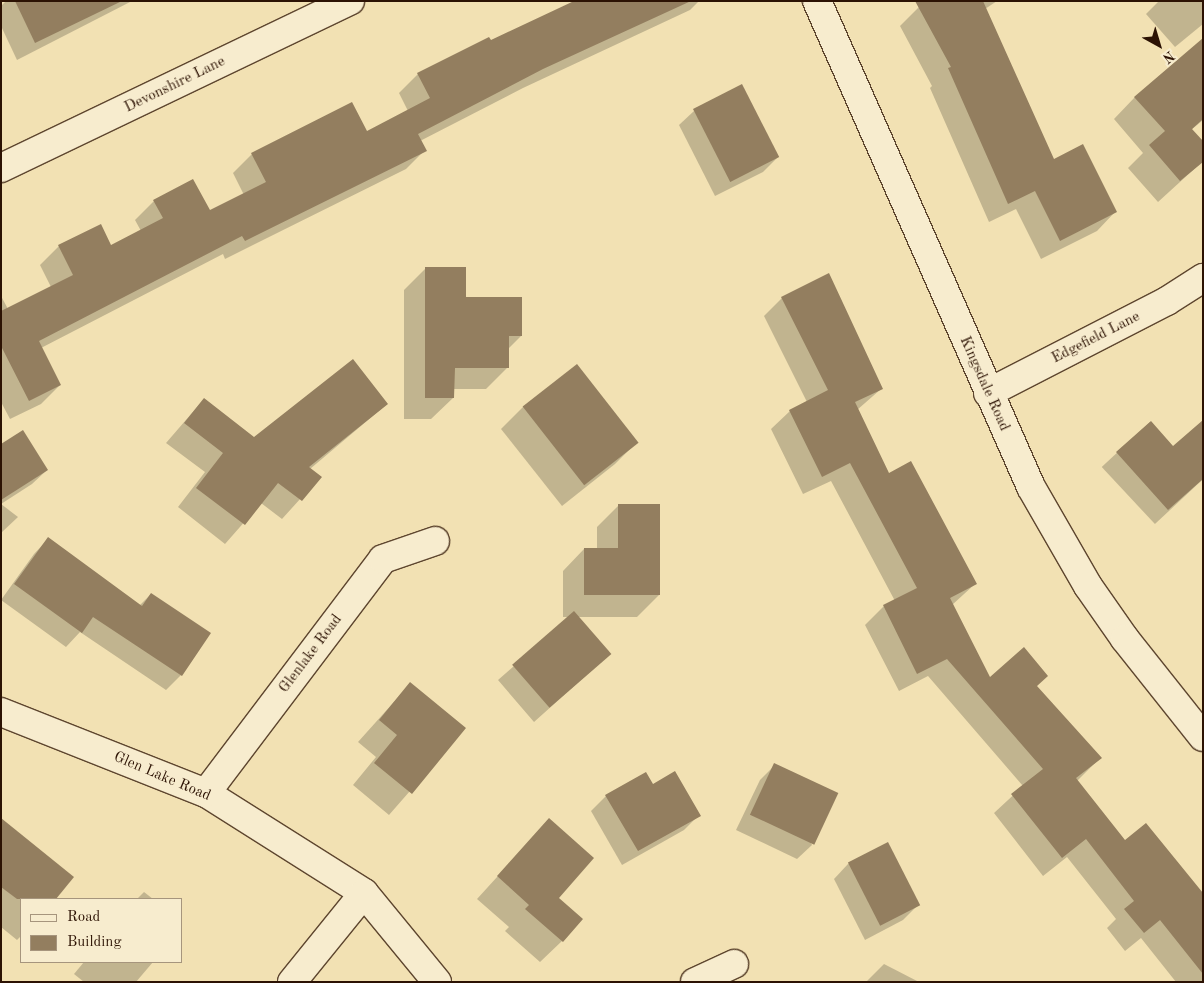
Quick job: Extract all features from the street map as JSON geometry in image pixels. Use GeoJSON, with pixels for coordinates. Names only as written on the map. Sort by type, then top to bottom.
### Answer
{"type":"FeatureCollection","features":[{"type":"Feature","properties":{"kind":"street","name":"Devonshire Lane"},"geometry":{"type":"LineString","coordinates":[[1,168],[350,1]]}},
{"type":"Feature","properties":{"kind":"street","name":"Kingsdale Road"},"geometry":{"type":"LineString","coordinates":[[817,1],[1030,487],[1083,579],[1125,639],[1203,737]]}},
{"type":"Feature","properties":{"kind":"street","name":"Edgefield Lane"},"geometry":{"type":"LineString","coordinates":[[988,393],[1167,301],[1203,278]]}},
{"type":"Feature","properties":{"kind":"street","name":"Glenlake Road"},"geometry":{"type":"LineString","coordinates":[[206,793],[383,558],[435,541]]}},
{"type":"Feature","properties":{"kind":"street","name":"Glen Lake Road"},"geometry":{"type":"LineString","coordinates":[[1,712],[206,793],[364,893],[437,982]]}},
{"type":"Feature","properties":{"kind":"street"},"geometry":{"type":"LineString","coordinates":[[292,982],[364,893]]}},
{"type":"Feature","properties":{"kind":"street"},"geometry":{"type":"LineString","coordinates":[[695,982],[734,964]]}},
{"type":"Feature","properties":{"kind":"building"},"geometry":{"type":"Polygon","coordinates":[[[15,1],[122,1],[35,43],[15,1]]]}},
{"type":"Feature","properties":{"kind":"building"},"geometry":{"type":"Polygon","coordinates":[[[574,1],[691,1],[543,69],[418,134],[427,151],[245,241],[242,236],[39,341],[61,385],[29,401],[1,346],[1,311],[73,275],[58,245],[101,224],[111,245],[163,218],[153,200],[193,179],[210,210],[266,182],[251,153],[352,102],[367,131],[430,98],[417,73],[489,37],[491,40],[574,1]]]}},
{"type":"Feature","properties":{"kind":"building"},"geometry":{"type":"Polygon","coordinates":[[[915,1],[983,1],[1054,159],[1083,144],[1117,212],[1060,241],[1035,191],[1008,204],[948,68],[951,67],[915,1]]]}},
{"type":"Feature","properties":{"kind":"building"},"geometry":{"type":"Polygon","coordinates":[[[1203,38],[1203,119],[1192,129],[1203,141],[1203,162],[1180,181],[1149,145],[1165,131],[1134,97],[1203,38]]]}},
{"type":"Feature","properties":{"kind":"building"},"geometry":{"type":"Polygon","coordinates":[[[742,84],[779,157],[730,182],[693,109],[742,84]]]}},
{"type":"Feature","properties":{"kind":"building"},"geometry":{"type":"Polygon","coordinates":[[[425,267],[466,267],[466,297],[522,297],[522,336],[509,336],[509,368],[455,368],[454,398],[425,398],[425,267]]]}},
{"type":"Feature","properties":{"kind":"building"},"geometry":{"type":"Polygon","coordinates":[[[829,273],[883,389],[855,402],[889,473],[911,461],[977,584],[950,598],[990,677],[1024,647],[1048,676],[1037,686],[1102,758],[1076,778],[1125,840],[1146,823],[1203,893],[1203,974],[1160,920],[1144,933],[1124,909],[1134,901],[1086,839],[1062,858],[1011,794],[1043,769],[947,659],[917,674],[883,605],[917,588],[850,463],[822,477],[789,410],[828,390],[781,297],[829,273]]]}},
{"type":"Feature","properties":{"kind":"building"},"geometry":{"type":"Polygon","coordinates":[[[353,359],[388,404],[309,467],[322,477],[302,501],[278,483],[245,525],[196,488],[223,453],[184,423],[204,398],[254,437],[353,359]]]}},
{"type":"Feature","properties":{"kind":"building"},"geometry":{"type":"Polygon","coordinates":[[[577,364],[639,443],[584,485],[523,406],[577,364]]]}},
{"type":"Feature","properties":{"kind":"building"},"geometry":{"type":"Polygon","coordinates":[[[1203,420],[1203,479],[1168,510],[1116,452],[1151,421],[1173,446],[1203,420]]]}},
{"type":"Feature","properties":{"kind":"building"},"geometry":{"type":"Polygon","coordinates":[[[23,430],[48,470],[1,500],[1,444],[23,430]]]}},
{"type":"Feature","properties":{"kind":"building"},"geometry":{"type":"Polygon","coordinates":[[[618,504],[660,504],[660,595],[584,595],[584,548],[618,548],[618,504]]]}},
{"type":"Feature","properties":{"kind":"building"},"geometry":{"type":"Polygon","coordinates":[[[48,537],[142,606],[151,593],[211,633],[182,676],[93,617],[82,633],[14,584],[48,537]]]}},
{"type":"Feature","properties":{"kind":"building"},"geometry":{"type":"Polygon","coordinates":[[[574,611],[611,654],[550,708],[512,665],[574,611]]]}},
{"type":"Feature","properties":{"kind":"building"},"geometry":{"type":"Polygon","coordinates":[[[410,682],[466,728],[412,794],[374,763],[397,735],[379,720],[410,682]]]}},
{"type":"Feature","properties":{"kind":"building"},"geometry":{"type":"Polygon","coordinates":[[[774,763],[838,793],[814,845],[750,815],[774,763]]]}},
{"type":"Feature","properties":{"kind":"building"},"geometry":{"type":"Polygon","coordinates":[[[675,771],[701,816],[638,851],[605,795],[646,772],[653,784],[675,771]]]}},
{"type":"Feature","properties":{"kind":"building"},"geometry":{"type":"Polygon","coordinates":[[[1,818],[74,877],[57,898],[17,899],[1,887],[1,818]]]}},
{"type":"Feature","properties":{"kind":"building"},"geometry":{"type":"Polygon","coordinates":[[[549,818],[594,858],[559,898],[583,919],[563,942],[525,909],[529,905],[497,876],[549,818]]]}},
{"type":"Feature","properties":{"kind":"building"},"geometry":{"type":"Polygon","coordinates":[[[888,842],[920,905],[880,926],[848,862],[888,842]]]}}]}
